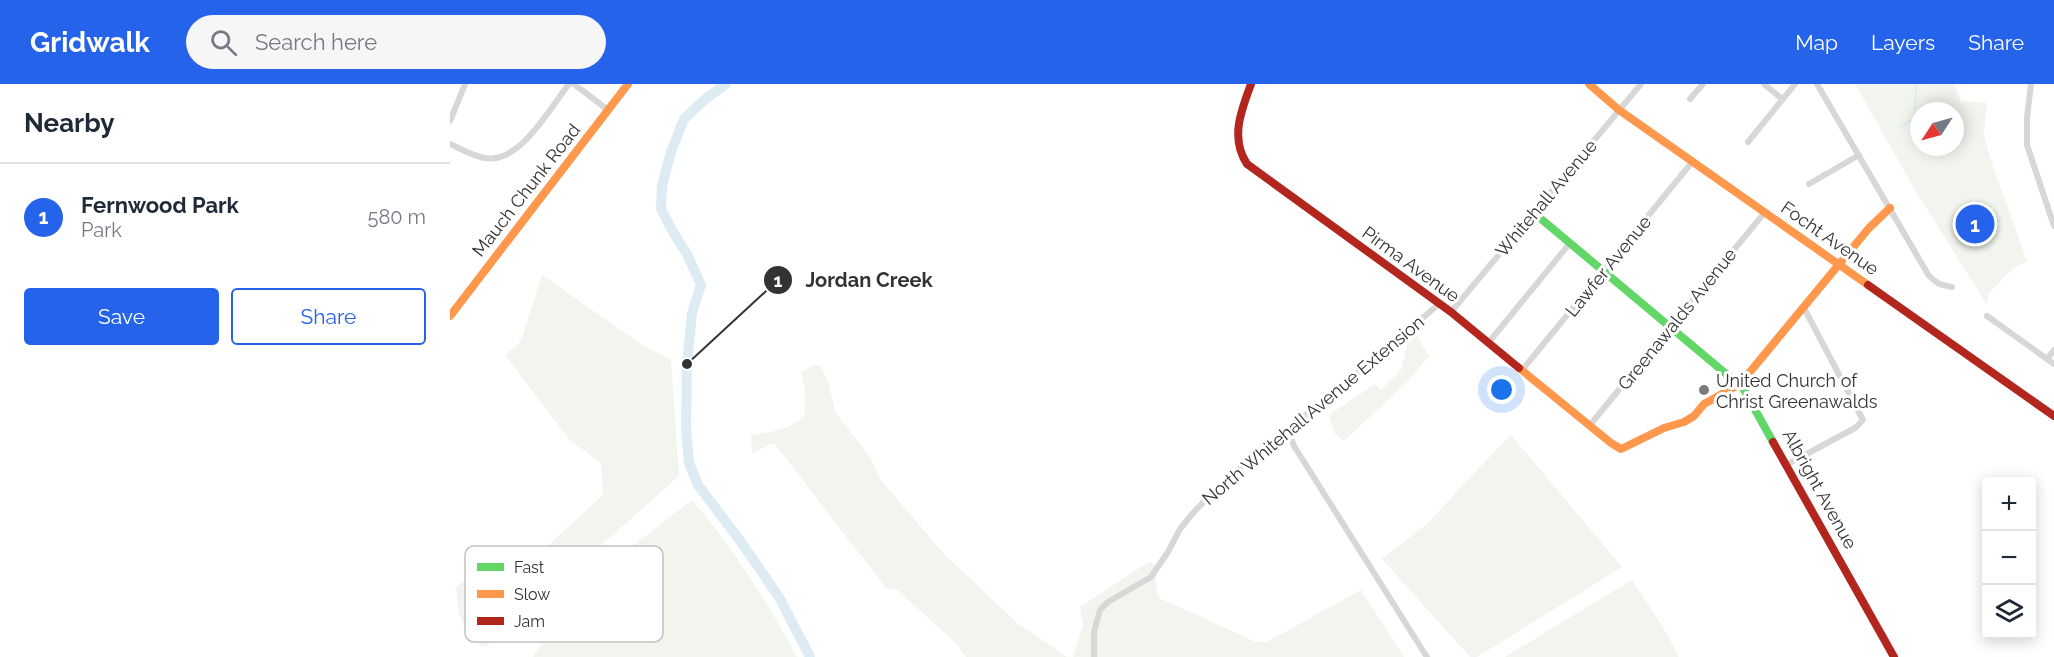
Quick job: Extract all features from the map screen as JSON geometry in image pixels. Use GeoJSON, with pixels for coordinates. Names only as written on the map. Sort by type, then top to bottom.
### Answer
{"type":"FeatureCollection","features":[{"type":"Feature","properties":{"kind":"street"},"geometry":{"type":"LineString","coordinates":[[450,121],[465,84]]}},
{"type":"Feature","properties":{"kind":"street"},"geometry":{"type":"LineString","coordinates":[[450,144],[483,158],[500,158],[512,153],[524,142],[569,84]]}},
{"type":"Feature","properties":{"kind":"street"},"geometry":{"type":"LineString","coordinates":[[574,84],[608,110]]}},
{"type":"Feature","properties":{"kind":"street","name":"Mauch Chunk Road"},"geometry":{"type":"LineString","coordinates":[[450,316],[628,84]]}},
{"type":"Feature","properties":{"kind":"street","name":"Pirma Avenue"},"geometry":{"type":"LineString","coordinates":[[1251,84],[1237,139],[1240,153],[1247,164],[1451,312],[1618,448],[1631,446],[1664,428],[1684,422],[1694,416],[1704,404],[1740,384]]}},
{"type":"Feature","properties":{"kind":"street","name":"Focht Avenue"},"geometry":{"type":"LineString","coordinates":[[1589,84],[1619,110],[2054,416]]}},
{"type":"Feature","properties":{"kind":"street","name":"Whitehall Avenue"},"geometry":{"type":"LineString","coordinates":[[1451,312],[1641,84]]}},
{"type":"Feature","properties":{"kind":"street"},"geometry":{"type":"LineString","coordinates":[[1690,99],[1703,84]]}},
{"type":"Feature","properties":{"kind":"street"},"geometry":{"type":"LineString","coordinates":[[1764,84],[1782,99]]}},
{"type":"Feature","properties":{"kind":"street"},"geometry":{"type":"LineString","coordinates":[[1748,142],[1795,84]]}},
{"type":"Feature","properties":{"kind":"street"},"geometry":{"type":"LineString","coordinates":[[1817,84],[1929,276],[1939,284],[1952,287]]}},
{"type":"Feature","properties":{"kind":"street"},"geometry":{"type":"LineString","coordinates":[[2031,84],[2026,118],[2027,145],[2054,226]]}},
{"type":"Feature","properties":{"kind":"street"},"geometry":{"type":"LineString","coordinates":[[1809,184],[1859,155]]}},
{"type":"Feature","properties":{"kind":"street","name":"Lawfer Avenue"},"geometry":{"type":"LineString","coordinates":[[1523,369],[1693,162]]}},
{"type":"Feature","properties":{"kind":"street"},"geometry":{"type":"LineString","coordinates":[[1740,384],[1877,219],[1890,208]]}},
{"type":"Feature","properties":{"kind":"street","name":"Greenawalds Avenue"},"geometry":{"type":"LineString","coordinates":[[1590,425],[1765,212]]}},
{"type":"Feature","properties":{"kind":"street","name":"Albright Avenue"},"geometry":{"type":"LineString","coordinates":[[1534,213],[1740,384],[1788,464],[1894,657]]}},
{"type":"Feature","properties":{"kind":"street"},"geometry":{"type":"LineString","coordinates":[[1489,342],[1570,243]]}},
{"type":"Feature","properties":{"kind":"street","name":"North Whitehall Avenue Extension"},"geometry":{"type":"LineString","coordinates":[[1094,657],[1094,632],[1100,610],[1107,602],[1151,577],[1192,513],[1226,479],[1340,388],[1439,304]]}},
{"type":"Feature","properties":{"kind":"street"},"geometry":{"type":"LineString","coordinates":[[1788,464],[1862,422],[1862,415],[1804,308]]}},
{"type":"Feature","properties":{"kind":"street"},"geometry":{"type":"LineString","coordinates":[[1987,316],[2054,364]]}},
{"type":"Feature","properties":{"kind":"street"},"geometry":{"type":"LineString","coordinates":[[2047,359],[2054,350]]}},
{"type":"Feature","properties":{"kind":"street"},"geometry":{"type":"LineString","coordinates":[[1288,429],[1294,446],[1427,657]]}},
{"type":"Feature","properties":{"kind":"shaded area"},"geometry":{"type":"Polygon","coordinates":[[[1855,84],[1954,84],[1961,101],[1987,103],[1984,135],[2027,261],[2012,269],[1988,294],[1987,305],[1914,188],[1855,84]]]}},
{"type":"Feature","properties":{"kind":"shaded area"},"geometry":{"type":"Polygon","coordinates":[[[542,275],[645,347],[671,359],[679,476],[600,546],[548,546],[603,495],[601,463],[570,440],[505,355],[521,341],[542,275]]]}},
{"type":"Feature","properties":{"kind":"shaded area"},"geometry":{"type":"Polygon","coordinates":[[[1415,333],[1429,356],[1407,382],[1344,441],[1334,433],[1329,415],[1375,384],[1381,390],[1401,370],[1409,338],[1415,333]]]}},
{"type":"Feature","properties":{"kind":"shaded area"},"geometry":{"type":"Polygon","coordinates":[[[813,365],[820,366],[828,381],[835,412],[871,459],[880,479],[943,553],[1017,623],[1067,657],[966,657],[957,644],[897,590],[886,588],[774,443],[752,453],[751,435],[786,428],[804,417],[805,395],[801,373],[813,365]]]}},
{"type":"Feature","properties":{"kind":"shaded area"},"geometry":{"type":"Polygon","coordinates":[[[1511,435],[1622,567],[1477,657],[1470,657],[1382,559],[1428,523],[1511,435]]]}},
{"type":"Feature","properties":{"kind":"shaded area"},"geometry":{"type":"Polygon","coordinates":[[[692,500],[749,575],[797,657],[533,657],[542,642],[663,642],[663,546],[633,546],[692,500]]]}},
{"type":"Feature","properties":{"kind":"shaded area"},"geometry":{"type":"Polygon","coordinates":[[[1150,561],[1155,565],[1159,598],[1256,642],[1267,642],[1361,590],[1404,657],[1073,657],[1083,624],[1080,607],[1150,561]]]}},
{"type":"Feature","properties":{"kind":"shaded area"},"geometry":{"type":"Polygon","coordinates":[[[465,580],[465,628],[459,614],[456,587],[465,580]]]}},
{"type":"Feature","properties":{"kind":"shaded area"},"geometry":{"type":"Polygon","coordinates":[[[1632,580],[1663,627],[1679,657],[1505,657],[1632,580]]]}},
{"type":"Feature","properties":{"kind":"shaded area"},"geometry":{"type":"Polygon","coordinates":[[[474,642],[491,642],[486,647],[474,642]]]}},
{"type":"Feature","properties":{"kind":"waterway"},"geometry":{"type":"LineString","coordinates":[[726,84],[684,119],[671,152],[662,186],[661,209],[687,254],[701,285],[692,313],[687,364],[686,429],[689,463],[698,485],[779,597],[810,657]]}},
{"type":"Feature","properties":{"kind":"waterway"},"geometry":{"type":"LineString","coordinates":[[1900,127],[1915,118],[1916,84]]}},
{"type":"Feature","properties":{"kind":"traffic: fast"},"geometry":{"type":"LineString","coordinates":[[1534,213],[1743,388],[1773,442]]}},
{"type":"Feature","properties":{"kind":"traffic: slow"},"geometry":{"type":"LineString","coordinates":[[450,316],[628,84]]}},
{"type":"Feature","properties":{"kind":"traffic: slow"},"geometry":{"type":"LineString","coordinates":[[1589,84],[1619,110],[1868,285]]}},
{"type":"Feature","properties":{"kind":"traffic: slow"},"geometry":{"type":"LineString","coordinates":[[1519,368],[1621,449],[1664,428],[1684,422],[1694,416],[1704,404],[1740,384],[1869,228],[1890,208]]}},
{"type":"Feature","properties":{"kind":"traffic: jam"},"geometry":{"type":"LineString","coordinates":[[1251,84],[1241,114],[1238,134],[1239,144],[1247,164],[1451,312],[1519,368]]}},
{"type":"Feature","properties":{"kind":"traffic: jam"},"geometry":{"type":"LineString","coordinates":[[1868,285],[2054,416]]}},
{"type":"Feature","properties":{"kind":"traffic: jam"},"geometry":{"type":"LineString","coordinates":[[1773,442],[1894,657]]}},
{"type":"Feature","properties":{"kind":"place","name":"Fernwood Park"},"geometry":{"type":"Point","coordinates":[1975,224]}},
{"type":"Feature","properties":{"kind":"place","name":"Jordan Creek"},"geometry":{"type":"Point","coordinates":[687,364]}},
{"type":"Feature","properties":{"kind":"place","name":"United Church of Christ Greenawalds"},"geometry":{"type":"Point","coordinates":[1704,390]}}]}
